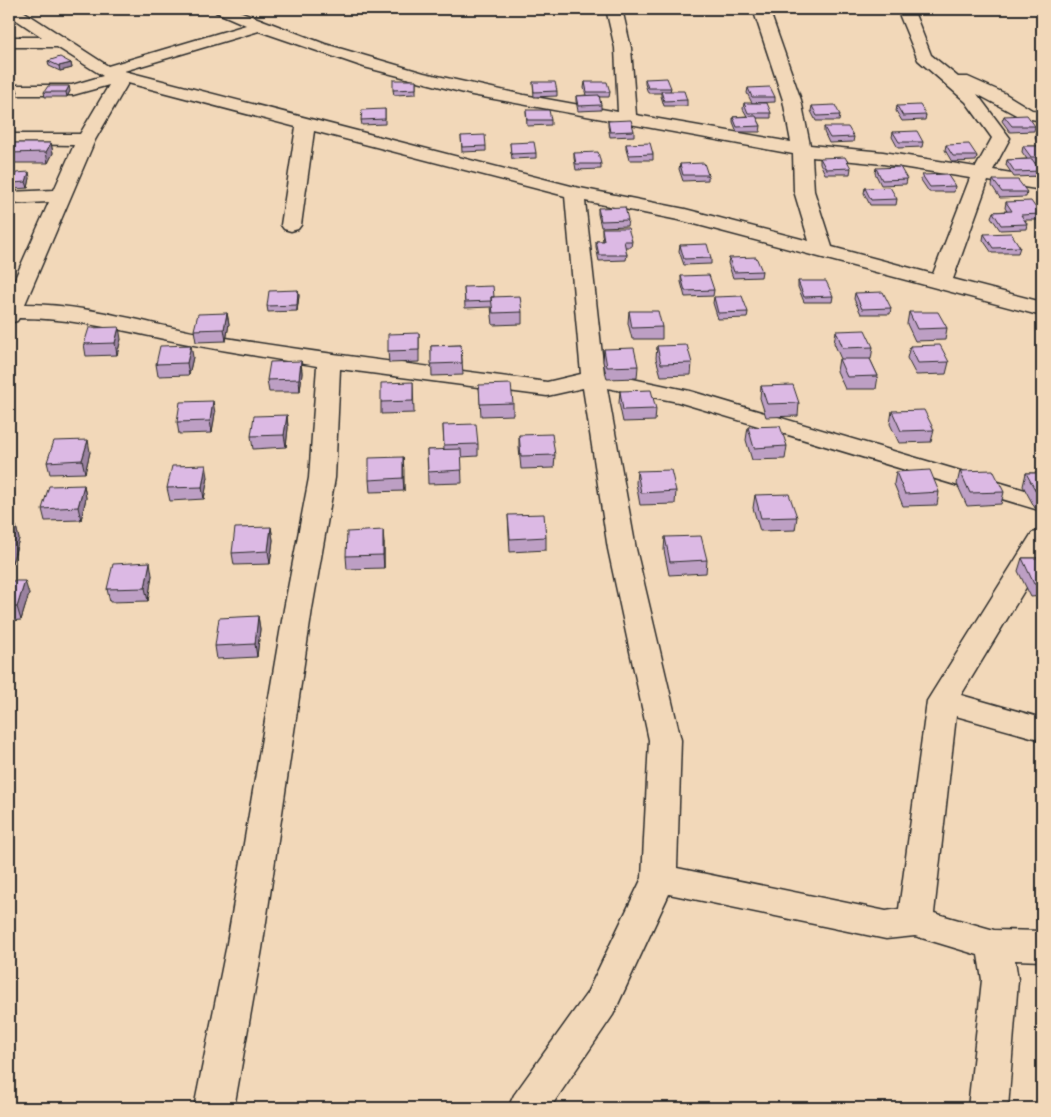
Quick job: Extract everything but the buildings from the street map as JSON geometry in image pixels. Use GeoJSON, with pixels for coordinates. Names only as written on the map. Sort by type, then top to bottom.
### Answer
{"type":"FeatureCollection","features":[{"type":"Feature","properties":{"kind":"street"},"geometry":{"type":"LineString","coordinates":[[10,9],[58,42],[114,74],[574,193],[685,216],[1042,308]]}},
{"type":"Feature","properties":{"kind":"street"},"geometry":{"type":"LineString","coordinates":[[221,9],[258,26],[410,76],[448,85],[566,110],[802,150],[885,158],[1042,184]]}},
{"type":"Feature","properties":{"kind":"street"},"geometry":{"type":"LineString","coordinates":[[614,9],[623,48],[627,119]]}},
{"type":"Feature","properties":{"kind":"street"},"geometry":{"type":"LineString","coordinates":[[761,9],[792,100],[802,150],[804,191],[824,252]]}},
{"type":"Feature","properties":{"kind":"street"},"geometry":{"type":"LineString","coordinates":[[905,9],[924,57],[972,98],[1001,138],[981,175],[941,282]]}},
{"type":"Feature","properties":{"kind":"street"},"geometry":{"type":"LineString","coordinates":[[9,90],[73,90],[114,74],[128,63],[230,36],[258,26]]}},
{"type":"Feature","properties":{"kind":"street"},"geometry":{"type":"LineString","coordinates":[[9,42],[58,42]]}},
{"type":"Feature","properties":{"kind":"street"},"geometry":{"type":"LineString","coordinates":[[942,72],[1004,99],[1022,113],[1035,117],[1042,116]]}},
{"type":"Feature","properties":{"kind":"street"},"geometry":{"type":"LineString","coordinates":[[114,74],[10,313],[82,316],[206,341],[329,361],[547,389],[593,378],[682,396],[1042,503]]}},
{"type":"Feature","properties":{"kind":"street"},"geometry":{"type":"LineString","coordinates":[[291,225],[306,123]]}},
{"type":"Feature","properties":{"kind":"street"},"geometry":{"type":"LineString","coordinates":[[9,139],[86,140]]}},
{"type":"Feature","properties":{"kind":"street"},"geometry":{"type":"LineString","coordinates":[[528,1108],[600,1004],[659,878],[665,740],[622,549],[593,378],[574,193]]}},
{"type":"Feature","properties":{"kind":"street"},"geometry":{"type":"LineString","coordinates":[[9,198],[62,196]]}},
{"type":"Feature","properties":{"kind":"street"},"geometry":{"type":"LineString","coordinates":[[214,1108],[244,949],[298,609],[322,478],[329,361]]}},
{"type":"Feature","properties":{"kind":"street"},"geometry":{"type":"LineString","coordinates":[[915,922],[942,701],[1042,539]]}},
{"type":"Feature","properties":{"kind":"street"},"geometry":{"type":"LineString","coordinates":[[942,701],[1042,729]]}},
{"type":"Feature","properties":{"kind":"street"},"geometry":{"type":"LineString","coordinates":[[659,878],[886,924],[915,922],[994,945],[1042,946]]}},
{"type":"Feature","properties":{"kind":"street"},"geometry":{"type":"LineString","coordinates":[[988,1108],[1000,980],[994,945]]}}]}
